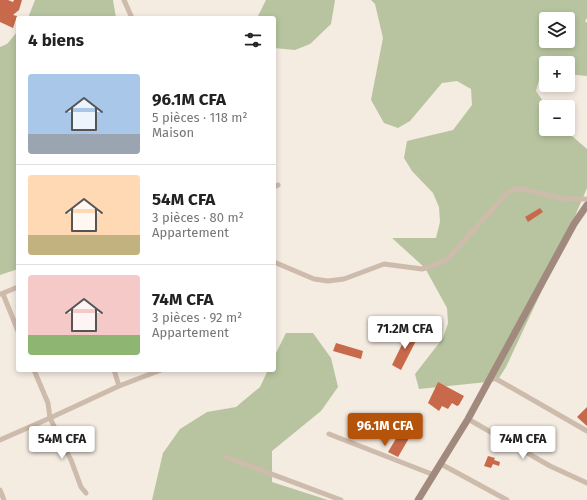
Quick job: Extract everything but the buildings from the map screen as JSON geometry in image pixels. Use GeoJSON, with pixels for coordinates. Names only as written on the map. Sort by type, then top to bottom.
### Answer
{"type":"FeatureCollection","features":[{"type":"Feature","properties":{"kind":"main road"},"geometry":{"type":"LineString","coordinates":[[418,500],[468,419],[574,224],[587,204]]}},
{"type":"Feature","properties":{"kind":"street"},"geometry":{"type":"LineString","coordinates":[[124,0],[131,16]]}},
{"type":"Feature","properties":{"kind":"street"},"geometry":{"type":"LineString","coordinates":[[276,263],[314,279],[328,280],[344,279],[384,264],[422,269],[446,260],[453,254],[507,193],[515,189],[522,189],[556,198],[587,199]]}},
{"type":"Feature","properties":{"kind":"street"},"geometry":{"type":"LineString","coordinates":[[16,288],[1,294],[16,327]]}},
{"type":"Feature","properties":{"kind":"street"},"geometry":{"type":"LineString","coordinates":[[35,372],[48,404],[50,418],[71,460],[81,487],[86,493]]}},
{"type":"Feature","properties":{"kind":"street"},"geometry":{"type":"LineString","coordinates":[[115,372],[119,386]]}},
{"type":"Feature","properties":{"kind":"street"},"geometry":{"type":"LineString","coordinates":[[0,440],[119,386],[156,372]]}},
{"type":"Feature","properties":{"kind":"street"},"geometry":{"type":"LineString","coordinates":[[491,376],[587,431]]}},
{"type":"Feature","properties":{"kind":"street"},"geometry":{"type":"LineString","coordinates":[[468,419],[528,452],[550,466],[587,483]]}},
{"type":"Feature","properties":{"kind":"street"},"geometry":{"type":"LineString","coordinates":[[329,434],[434,475]]}},
{"type":"Feature","properties":{"kind":"street"},"geometry":{"type":"LineString","coordinates":[[226,457],[341,500]]}},
{"type":"Feature","properties":{"kind":"street"},"geometry":{"type":"LineString","coordinates":[[441,464],[507,500]]}},
{"type":"Feature","properties":{"kind":"street"},"geometry":{"type":"LineString","coordinates":[[0,490],[4,500]]}},
{"type":"Feature","properties":{"kind":"green space"},"geometry":{"type":"Polygon","coordinates":[[[35,0],[113,0],[116,16],[29,16],[35,0]]]}},
{"type":"Feature","properties":{"kind":"green space"},"geometry":{"type":"Polygon","coordinates":[[[266,0],[335,0],[331,24],[310,44],[295,50],[276,48],[276,16],[258,16],[266,0]]]}},
{"type":"Feature","properties":{"kind":"green space"},"geometry":{"type":"Polygon","coordinates":[[[371,0],[587,0],[587,18],[585,21],[587,23],[587,76],[575,75],[575,56],[539,56],[539,80],[536,91],[542,100],[539,100],[539,136],[572,136],[587,149],[587,188],[559,254],[506,367],[497,381],[419,389],[415,374],[443,338],[448,323],[447,308],[425,268],[392,238],[436,238],[440,222],[439,207],[433,193],[412,171],[404,158],[407,141],[453,130],[472,105],[471,89],[457,81],[442,83],[410,121],[398,128],[384,123],[371,100],[383,38],[375,4],[371,0]]]}},
{"type":"Feature","properties":{"kind":"green space"},"geometry":{"type":"Polygon","coordinates":[[[16,33],[16,270],[0,275],[0,47],[7,44],[16,33]]]}},
{"type":"Feature","properties":{"kind":"green space"},"geometry":{"type":"Polygon","coordinates":[[[286,333],[313,333],[331,358],[338,387],[321,411],[272,451],[272,482],[328,500],[152,500],[163,453],[180,429],[207,412],[236,407],[260,387],[267,372],[276,372],[276,353],[286,333]]]}}]}
